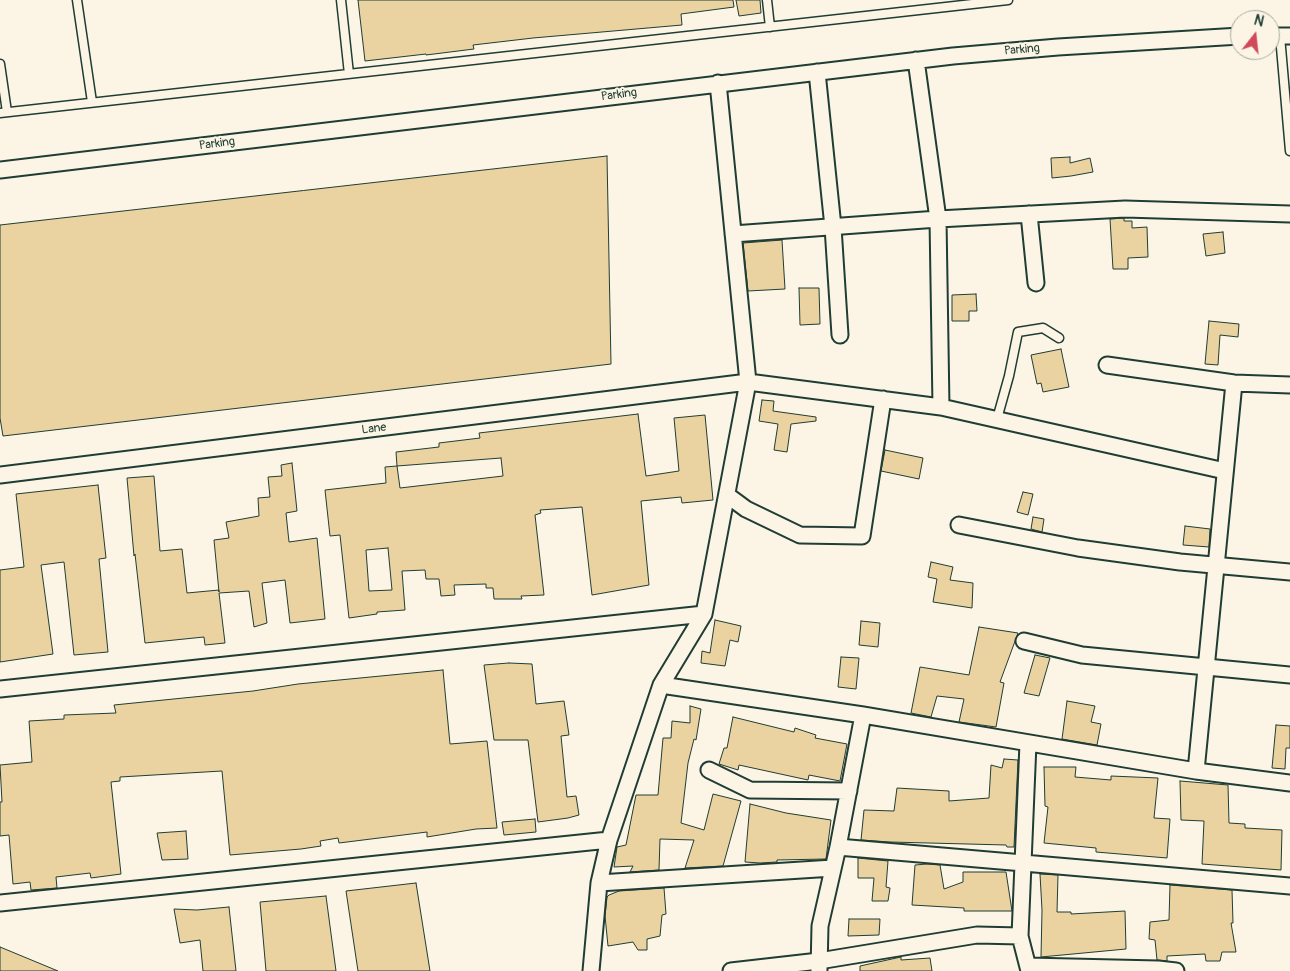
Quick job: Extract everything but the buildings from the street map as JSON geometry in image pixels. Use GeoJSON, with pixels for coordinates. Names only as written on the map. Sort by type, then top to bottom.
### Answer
{"type":"FeatureCollection","features":[{"type":"Feature","properties":{"kind":"street","name":"Parking"},"geometry":{"type":"LineString","coordinates":[[0,170],[916,60],[1058,47],[1230,37]]}},
{"type":"Feature","properties":{"kind":"street"},"geometry":{"type":"LineString","coordinates":[[916,60],[938,219],[942,406]]}},
{"type":"Feature","properties":{"kind":"street"},"geometry":{"type":"LineString","coordinates":[[818,72],[833,227],[840,335]]}},
{"type":"Feature","properties":{"kind":"street"},"geometry":{"type":"LineString","coordinates":[[591,971],[599,883],[609,840],[661,686],[704,614],[748,382],[718,84]]}},
{"type":"Feature","properties":{"kind":"street"},"geometry":{"type":"LineString","coordinates":[[733,234],[938,219],[1125,209],[1290,214]]}},
{"type":"Feature","properties":{"kind":"street"},"geometry":{"type":"LineString","coordinates":[[1029,214],[1036,283]]}},
{"type":"Feature","properties":{"kind":"street"},"geometry":{"type":"LineString","coordinates":[[1107,366],[1234,383],[1290,385]]}},
{"type":"Feature","properties":{"kind":"street","name":"Lane"},"geometry":{"type":"LineString","coordinates":[[0,475],[748,382],[942,406],[1225,471]]}},
{"type":"Feature","properties":{"kind":"street"},"geometry":{"type":"LineString","coordinates":[[1196,771],[1234,383]]}},
{"type":"Feature","properties":{"kind":"street"},"geometry":{"type":"LineString","coordinates":[[727,495],[746,509],[800,536],[862,536],[883,399]]}},
{"type":"Feature","properties":{"kind":"street"},"geometry":{"type":"LineString","coordinates":[[959,526],[1078,548],[1290,572]]}},
{"type":"Feature","properties":{"kind":"street"},"geometry":{"type":"LineString","coordinates":[[0,689],[704,614]]}},
{"type":"Feature","properties":{"kind":"street"},"geometry":{"type":"LineString","coordinates":[[1024,641],[1082,655],[1290,675]]}},
{"type":"Feature","properties":{"kind":"street"},"geometry":{"type":"LineString","coordinates":[[661,686],[863,715],[1196,771],[1290,783]]}},
{"type":"Feature","properties":{"kind":"street"},"geometry":{"type":"LineString","coordinates":[[819,966],[820,926],[838,847],[863,715]]}},
{"type":"Feature","properties":{"kind":"street"},"geometry":{"type":"LineString","coordinates":[[1028,742],[1020,936],[1029,968],[1158,969],[1176,971]]}},
{"type":"Feature","properties":{"kind":"street"},"geometry":{"type":"LineString","coordinates":[[709,770],[750,790],[849,791]]}},
{"type":"Feature","properties":{"kind":"street"},"geometry":{"type":"LineString","coordinates":[[0,902],[609,840]]}},
{"type":"Feature","properties":{"kind":"street"},"geometry":{"type":"LineString","coordinates":[[838,847],[1290,886]]}},
{"type":"Feature","properties":{"kind":"street"},"geometry":{"type":"LineString","coordinates":[[599,883],[833,868]]}},
{"type":"Feature","properties":{"kind":"street"},"geometry":{"type":"LineString","coordinates":[[731,971],[819,966],[977,935],[1020,936]]}},
{"type":"Feature","properties":{"kind":"lane"},"geometry":{"type":"LineString","coordinates":[[77,0],[92,102]]}},
{"type":"Feature","properties":{"kind":"lane"},"geometry":{"type":"LineString","coordinates":[[341,0],[349,74]]}},
{"type":"Feature","properties":{"kind":"lane"},"geometry":{"type":"LineString","coordinates":[[767,0],[770,27]]}},
{"type":"Feature","properties":{"kind":"lane"},"geometry":{"type":"LineString","coordinates":[[0,64],[3,113],[1008,0]]}},
{"type":"Feature","properties":{"kind":"lane"},"geometry":{"type":"LineString","coordinates":[[1280,36],[1290,150]]}},
{"type":"Feature","properties":{"kind":"lane"},"geometry":{"type":"LineString","coordinates":[[997,419],[1009,376],[1018,332],[1043,328],[1059,338]]}}]}
